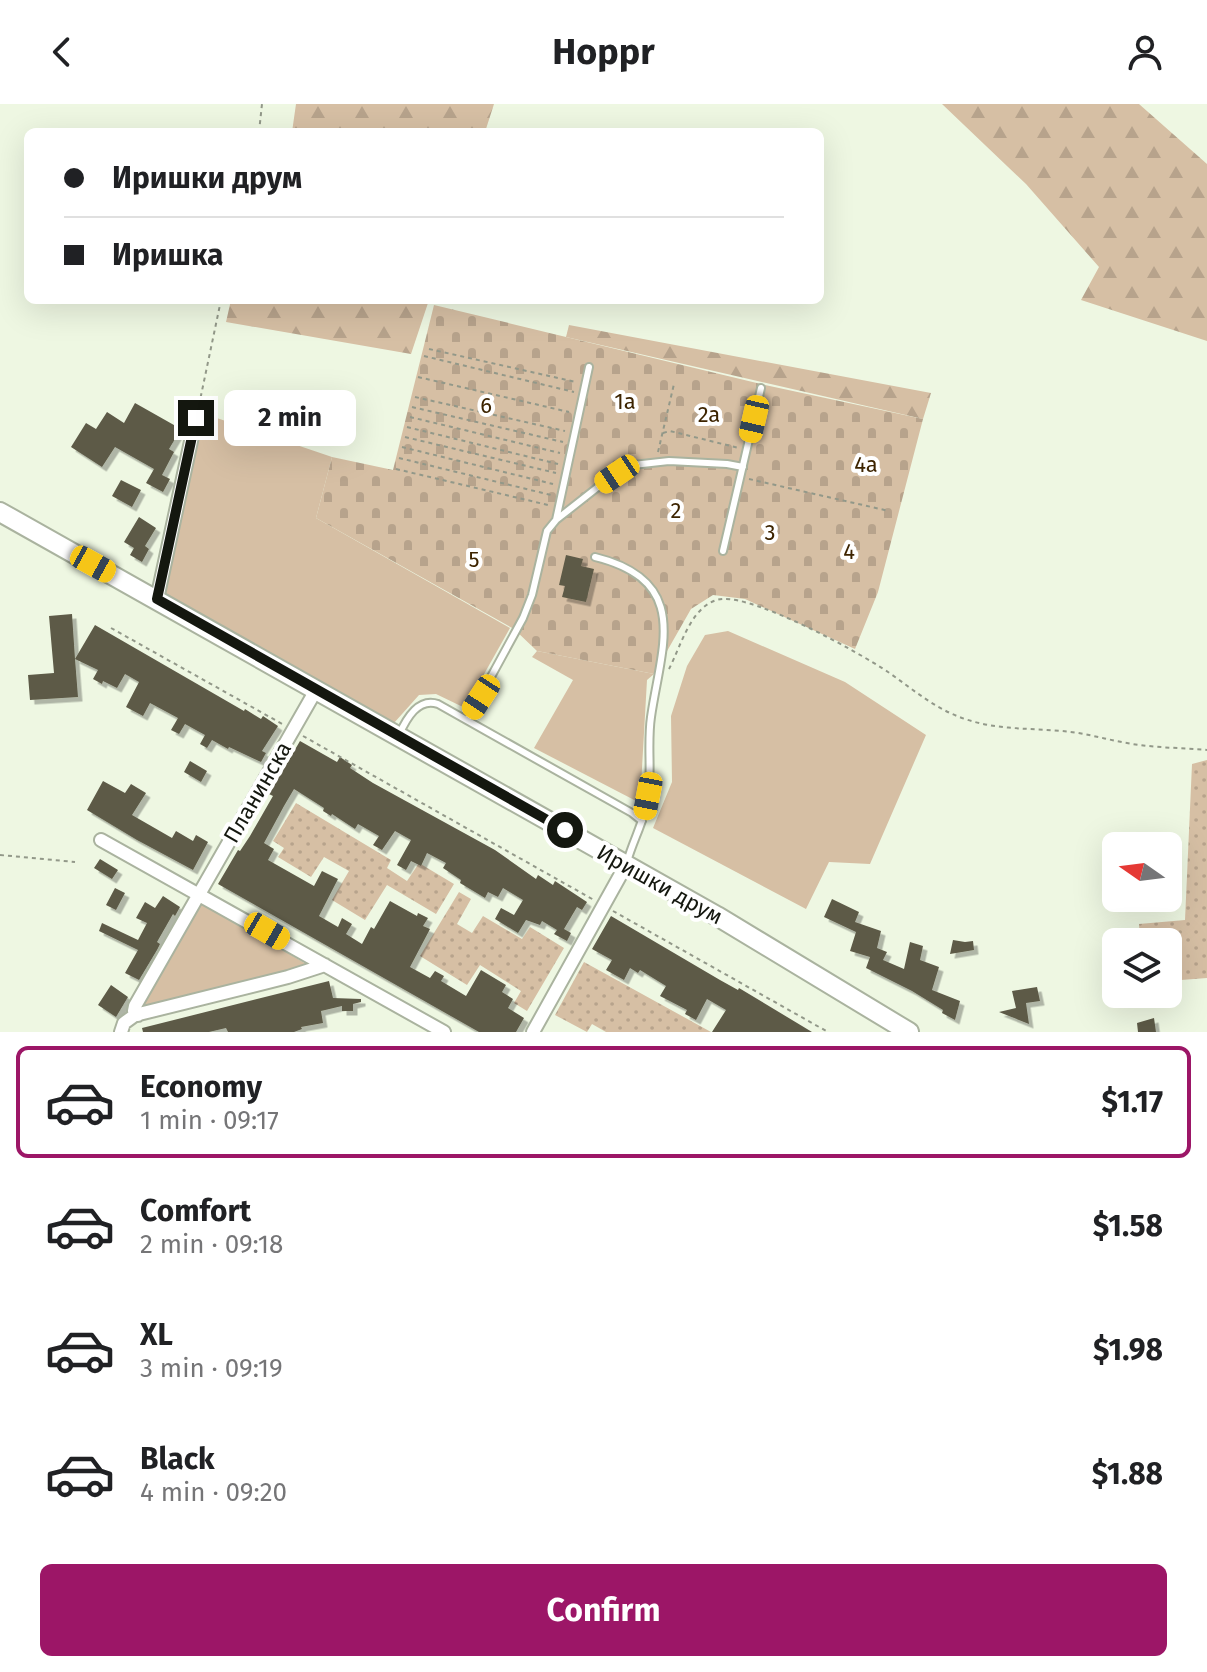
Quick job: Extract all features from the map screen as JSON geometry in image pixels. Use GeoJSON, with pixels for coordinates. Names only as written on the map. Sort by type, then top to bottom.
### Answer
{"type":"FeatureCollection","features":[{"type":"Feature","properties":{"kind":"street"},"geometry":{"type":"LineString","coordinates":[[157,599],[196,418]]}},
{"type":"Feature","properties":{"kind":"street","name":"Иришки друм"},"geometry":{"type":"LineString","coordinates":[[0,512],[399,735],[806,968],[904,1029]]}},
{"type":"Feature","properties":{"kind":"street","name":"Планинска"},"geometry":{"type":"LineString","coordinates":[[121,1032],[128,1019],[138,1015],[134,1011],[135,1006],[316,690]]}},
{"type":"Feature","properties":{"kind":"street"},"geometry":{"type":"LineString","coordinates":[[101,840],[444,1032]]}},
{"type":"Feature","properties":{"kind":"street"},"geometry":{"type":"LineString","coordinates":[[533,1032],[626,865]]}},
{"type":"Feature","properties":{"kind":"street"},"geometry":{"type":"LineString","coordinates":[[138,1015],[325,965]]}},
{"type":"Feature","properties":{"kind":"lane"},"geometry":{"type":"LineString","coordinates":[[556,520],[589,367]]}},
{"type":"Feature","properties":{"kind":"lane"},"geometry":{"type":"LineString","coordinates":[[723,551],[761,388]]}},
{"type":"Feature","properties":{"kind":"lane"},"geometry":{"type":"LineString","coordinates":[[468,719],[523,618],[532,595],[547,531],[556,520],[633,465],[656,461],[743,467]]}},
{"type":"Feature","properties":{"kind":"lane"},"geometry":{"type":"LineString","coordinates":[[595,557],[620,564],[655,597],[665,632],[650,718],[648,796],[626,865]]}},
{"type":"Feature","properties":{"kind":"lane"},"geometry":{"type":"LineString","coordinates":[[399,735],[423,703],[438,704],[642,821]]}},
{"type":"Feature","properties":{"kind":"path"},"geometry":{"type":"LineString","coordinates":[[259,128],[262,104]]}},
{"type":"Feature","properties":{"kind":"path"},"geometry":{"type":"LineString","coordinates":[[196,418],[220,304]]}},
{"type":"Feature","properties":{"kind":"path"},"geometry":{"type":"LineString","coordinates":[[429,349],[585,384]]}},
{"type":"Feature","properties":{"kind":"path"},"geometry":{"type":"LineString","coordinates":[[424,356],[583,394]]}},
{"type":"Feature","properties":{"kind":"path"},"geometry":{"type":"LineString","coordinates":[[418,377],[578,414]]}},
{"type":"Feature","properties":{"kind":"path"},"geometry":{"type":"LineString","coordinates":[[656,461],[674,384]]}},
{"type":"Feature","properties":{"kind":"path"},"geometry":{"type":"LineString","coordinates":[[415,397],[574,433]]}},
{"type":"Feature","properties":{"kind":"path"},"geometry":{"type":"LineString","coordinates":[[412,407],[572,444]]}},
{"type":"Feature","properties":{"kind":"path"},"geometry":{"type":"LineString","coordinates":[[410,417],[569,455]]}},
{"type":"Feature","properties":{"kind":"path"},"geometry":{"type":"LineString","coordinates":[[407,427],[567,467]]}},
{"type":"Feature","properties":{"kind":"path"},"geometry":{"type":"LineString","coordinates":[[663,433],[670,431],[747,450]]}},
{"type":"Feature","properties":{"kind":"path"},"geometry":{"type":"LineString","coordinates":[[405,437],[565,475]]}},
{"type":"Feature","properties":{"kind":"path"},"geometry":{"type":"LineString","coordinates":[[402,447],[562,486]]}},
{"type":"Feature","properties":{"kind":"path"},"geometry":{"type":"LineString","coordinates":[[399,458],[560,497]]}},
{"type":"Feature","properties":{"kind":"path"},"geometry":{"type":"LineString","coordinates":[[396,469],[557,507]]}},
{"type":"Feature","properties":{"kind":"path"},"geometry":{"type":"LineString","coordinates":[[740,477],[889,511]]}},
{"type":"Feature","properties":{"kind":"path"},"geometry":{"type":"LineString","coordinates":[[659,679],[666,676],[693,620],[704,605],[718,599],[737,599],[764,607],[819,634],[887,671],[915,694],[966,720],[995,727],[1064,731],[1139,745],[1207,750]]}},
{"type":"Feature","properties":{"kind":"path"},"geometry":{"type":"LineString","coordinates":[[111,628],[828,1032]]}},
{"type":"Feature","properties":{"kind":"path"},"geometry":{"type":"LineString","coordinates":[[0,855],[75,862]]}},
{"type":"Feature","properties":{"kind":"green space"},"geometry":{"type":"Polygon","coordinates":[[[296,104],[494,104],[486,128],[293,128],[296,104]]]}},
{"type":"Feature","properties":{"kind":"green space"},"geometry":{"type":"Polygon","coordinates":[[[942,104],[1139,104],[1207,164],[1207,341],[1081,300],[1099,267],[1026,184],[942,104]]]}},
{"type":"Feature","properties":{"kind":"green space"},"geometry":{"type":"Polygon","coordinates":[[[230,304],[428,304],[411,354],[226,322],[230,304]]]}},
{"type":"Feature","properties":{"kind":"green space"},"geometry":{"type":"Polygon","coordinates":[[[434,305],[765,385],[923,419],[878,592],[855,649],[745,599],[713,595],[691,609],[654,674],[537,651],[514,629],[316,518],[332,457],[393,470],[434,305]]]}},
{"type":"Feature","properties":{"kind":"green space"},"geometry":{"type":"Polygon","coordinates":[[[569,325],[931,393],[923,419],[566,337],[569,325]]]}},
{"type":"Feature","properties":{"kind":"green space"},"geometry":{"type":"Polygon","coordinates":[[[202,413],[332,457],[316,518],[510,628],[465,708],[436,694],[419,695],[394,723],[163,594],[202,413]]]}},
{"type":"Feature","properties":{"kind":"green space"},"geometry":{"type":"Polygon","coordinates":[[[728,631],[845,682],[926,735],[870,864],[829,862],[806,909],[653,828],[672,782],[671,716],[687,666],[705,635],[728,631]]]}},
{"type":"Feature","properties":{"kind":"green space"},"geometry":{"type":"Polygon","coordinates":[[[537,651],[654,674],[647,680],[640,803],[534,748],[573,680],[532,657],[537,651]]]}},
{"type":"Feature","properties":{"kind":"green space"},"geometry":{"type":"Polygon","coordinates":[[[1207,760],[1207,978],[1182,980],[1182,928],[1139,928],[1139,924],[1185,920],[1192,764],[1207,760]]]}},
{"type":"Feature","properties":{"kind":"green space"},"geometry":{"type":"Polygon","coordinates":[[[296,803],[391,860],[387,868],[407,881],[419,863],[454,884],[436,914],[387,885],[365,920],[332,900],[349,871],[324,857],[311,877],[278,857],[284,848],[273,841],[296,803]]]}},
{"type":"Feature","properties":{"kind":"green space"},"geometry":{"type":"Polygon","coordinates":[[[459,892],[471,899],[457,924],[472,933],[483,916],[522,939],[530,927],[564,948],[527,1011],[514,1003],[521,991],[480,965],[467,985],[420,956],[459,892]]]}},
{"type":"Feature","properties":{"kind":"green space"},"geometry":{"type":"Polygon","coordinates":[[[199,901],[308,965],[142,1007],[140,1003],[199,901]]]}},
{"type":"Feature","properties":{"kind":"green space"},"geometry":{"type":"Polygon","coordinates":[[[584,962],[711,1032],[606,1032],[592,1024],[587,1032],[555,1015],[584,962]]]}},
{"type":"Feature","properties":{"kind":"building"},"geometry":{"type":"Polygon","coordinates":[[[135,403],[181,429],[169,449],[174,452],[162,475],[170,479],[163,492],[146,483],[154,469],[115,447],[102,467],[71,447],[86,423],[96,429],[107,412],[124,423],[135,403]]]}},
{"type":"Feature","properties":{"kind":"building"},"geometry":{"type":"Polygon","coordinates":[[[121,480],[141,490],[132,507],[112,496],[121,480]]]}},
{"type":"Feature","properties":{"kind":"building"},"geometry":{"type":"Polygon","coordinates":[[[139,517],[156,528],[145,546],[149,549],[142,562],[130,555],[134,548],[124,542],[139,517]]]}},
{"type":"Feature","properties":{"kind":"building"},"geometry":{"type":"Polygon","coordinates":[[[566,555],[583,559],[581,566],[594,569],[586,602],[562,597],[565,586],[559,585],[566,555]]]}},
{"type":"Feature","properties":{"kind":"building"},"geometry":{"type":"Polygon","coordinates":[[[72,614],[78,697],[30,700],[28,675],[54,673],[49,616],[72,614]]]}},
{"type":"Feature","properties":{"kind":"building"},"geometry":{"type":"Polygon","coordinates":[[[95,625],[244,711],[261,719],[263,716],[278,726],[262,751],[266,753],[261,762],[212,740],[207,748],[200,744],[205,735],[185,724],[179,734],[171,730],[178,718],[150,703],[143,716],[126,707],[139,682],[125,674],[117,688],[103,681],[102,684],[93,679],[98,670],[75,659],[95,625]]]}},
{"type":"Feature","properties":{"kind":"building"},"geometry":{"type":"Polygon","coordinates":[[[300,741],[337,762],[340,757],[352,765],[350,768],[373,783],[495,850],[536,879],[538,875],[553,885],[555,881],[587,902],[582,910],[577,907],[564,929],[571,933],[567,941],[554,934],[557,930],[542,921],[540,925],[526,920],[518,933],[495,919],[501,908],[514,915],[523,900],[503,888],[498,897],[488,892],[485,898],[443,868],[446,863],[427,853],[421,866],[411,861],[406,870],[397,865],[411,840],[395,831],[382,850],[373,845],[379,836],[358,824],[355,829],[331,816],[294,789],[284,806],[264,843],[274,849],[268,860],[314,886],[322,871],[338,879],[319,916],[338,927],[342,918],[352,924],[346,934],[362,944],[390,901],[417,916],[418,913],[428,918],[423,926],[430,929],[410,967],[430,978],[435,971],[444,976],[441,981],[466,996],[481,970],[506,985],[502,992],[513,999],[508,1008],[524,1018],[516,1032],[479,1032],[218,884],[273,796],[269,794],[300,741]]]}},
{"type":"Feature","properties":{"kind":"building"},"geometry":{"type":"Polygon","coordinates":[[[190,761],[207,771],[201,782],[184,772],[190,761]]]}},
{"type":"Feature","properties":{"kind":"building"},"geometry":{"type":"Polygon","coordinates":[[[103,781],[125,793],[131,784],[146,793],[132,815],[172,838],[176,831],[193,841],[196,835],[208,842],[193,870],[87,810],[103,781]]]}},
{"type":"Feature","properties":{"kind":"building"},"geometry":{"type":"Polygon","coordinates":[[[100,859],[118,870],[112,879],[94,868],[100,859]]]}},
{"type":"Feature","properties":{"kind":"building"},"geometry":{"type":"Polygon","coordinates":[[[115,888],[125,893],[116,910],[106,905],[115,888]]]}},
{"type":"Feature","properties":{"kind":"building"},"geometry":{"type":"Polygon","coordinates":[[[163,896],[180,907],[157,942],[160,944],[139,980],[125,973],[138,950],[99,931],[102,923],[138,940],[147,923],[136,918],[145,902],[155,908],[163,896]]]}},
{"type":"Feature","properties":{"kind":"building"},"geometry":{"type":"Polygon","coordinates":[[[832,899],[859,912],[855,922],[881,931],[877,948],[887,952],[883,960],[904,969],[910,942],[923,946],[920,960],[939,967],[932,990],[960,1001],[955,1020],[912,991],[866,968],[870,957],[850,951],[856,932],[824,917],[832,899]]]}},
{"type":"Feature","properties":{"kind":"building"},"geometry":{"type":"Polygon","coordinates":[[[611,916],[812,1032],[712,1032],[726,1010],[707,999],[696,1020],[685,1014],[687,1010],[660,996],[666,986],[640,970],[638,973],[630,968],[624,980],[606,970],[612,960],[592,949],[611,916]]]}},
{"type":"Feature","properties":{"kind":"building"},"geometry":{"type":"Polygon","coordinates":[[[953,940],[973,941],[974,950],[950,954],[953,940]]]}},
{"type":"Feature","properties":{"kind":"building"},"geometry":{"type":"Polygon","coordinates":[[[329,981],[333,998],[361,999],[361,1002],[353,1004],[353,1011],[342,1011],[342,1006],[321,1011],[323,1023],[301,1027],[294,1032],[228,1032],[226,1028],[209,1032],[143,1032],[142,1028],[329,981]]]}},
{"type":"Feature","properties":{"kind":"building"},"geometry":{"type":"Polygon","coordinates":[[[111,985],[128,997],[116,1017],[98,1005],[111,985]]]}},
{"type":"Feature","properties":{"kind":"building"},"geometry":{"type":"Polygon","coordinates":[[[1037,987],[1040,1001],[1026,1003],[1029,1024],[999,1012],[1016,1008],[1012,991],[1037,987]]]}},
{"type":"Feature","properties":{"kind":"building"},"geometry":{"type":"Polygon","coordinates":[[[1154,1018],[1156,1032],[1138,1032],[1137,1023],[1154,1018]]]}},
{"type":"Feature","properties":{"kind":"route"},"geometry":{"type":"LineString","coordinates":[[196,418],[157,599],[565,830]]}},
{"type":"Feature","properties":{"kind":"park label","name":"1a"},"geometry":{"type":"Point","coordinates":[625,401]}},
{"type":"Feature","properties":{"kind":"park label","name":"6"},"geometry":{"type":"Point","coordinates":[486,405]}},
{"type":"Feature","properties":{"kind":"park label","name":"2a"},"geometry":{"type":"Point","coordinates":[709,414]}},
{"type":"Feature","properties":{"kind":"park label","name":"4a"},"geometry":{"type":"Point","coordinates":[866,464]}},
{"type":"Feature","properties":{"kind":"park label","name":"2"},"geometry":{"type":"Point","coordinates":[676,510]}},
{"type":"Feature","properties":{"kind":"park label","name":"3"},"geometry":{"type":"Point","coordinates":[770,532]}},
{"type":"Feature","properties":{"kind":"park label","name":"4"},"geometry":{"type":"Point","coordinates":[849,551]}},
{"type":"Feature","properties":{"kind":"park label","name":"5"},"geometry":{"type":"Point","coordinates":[474,559]}}]}
